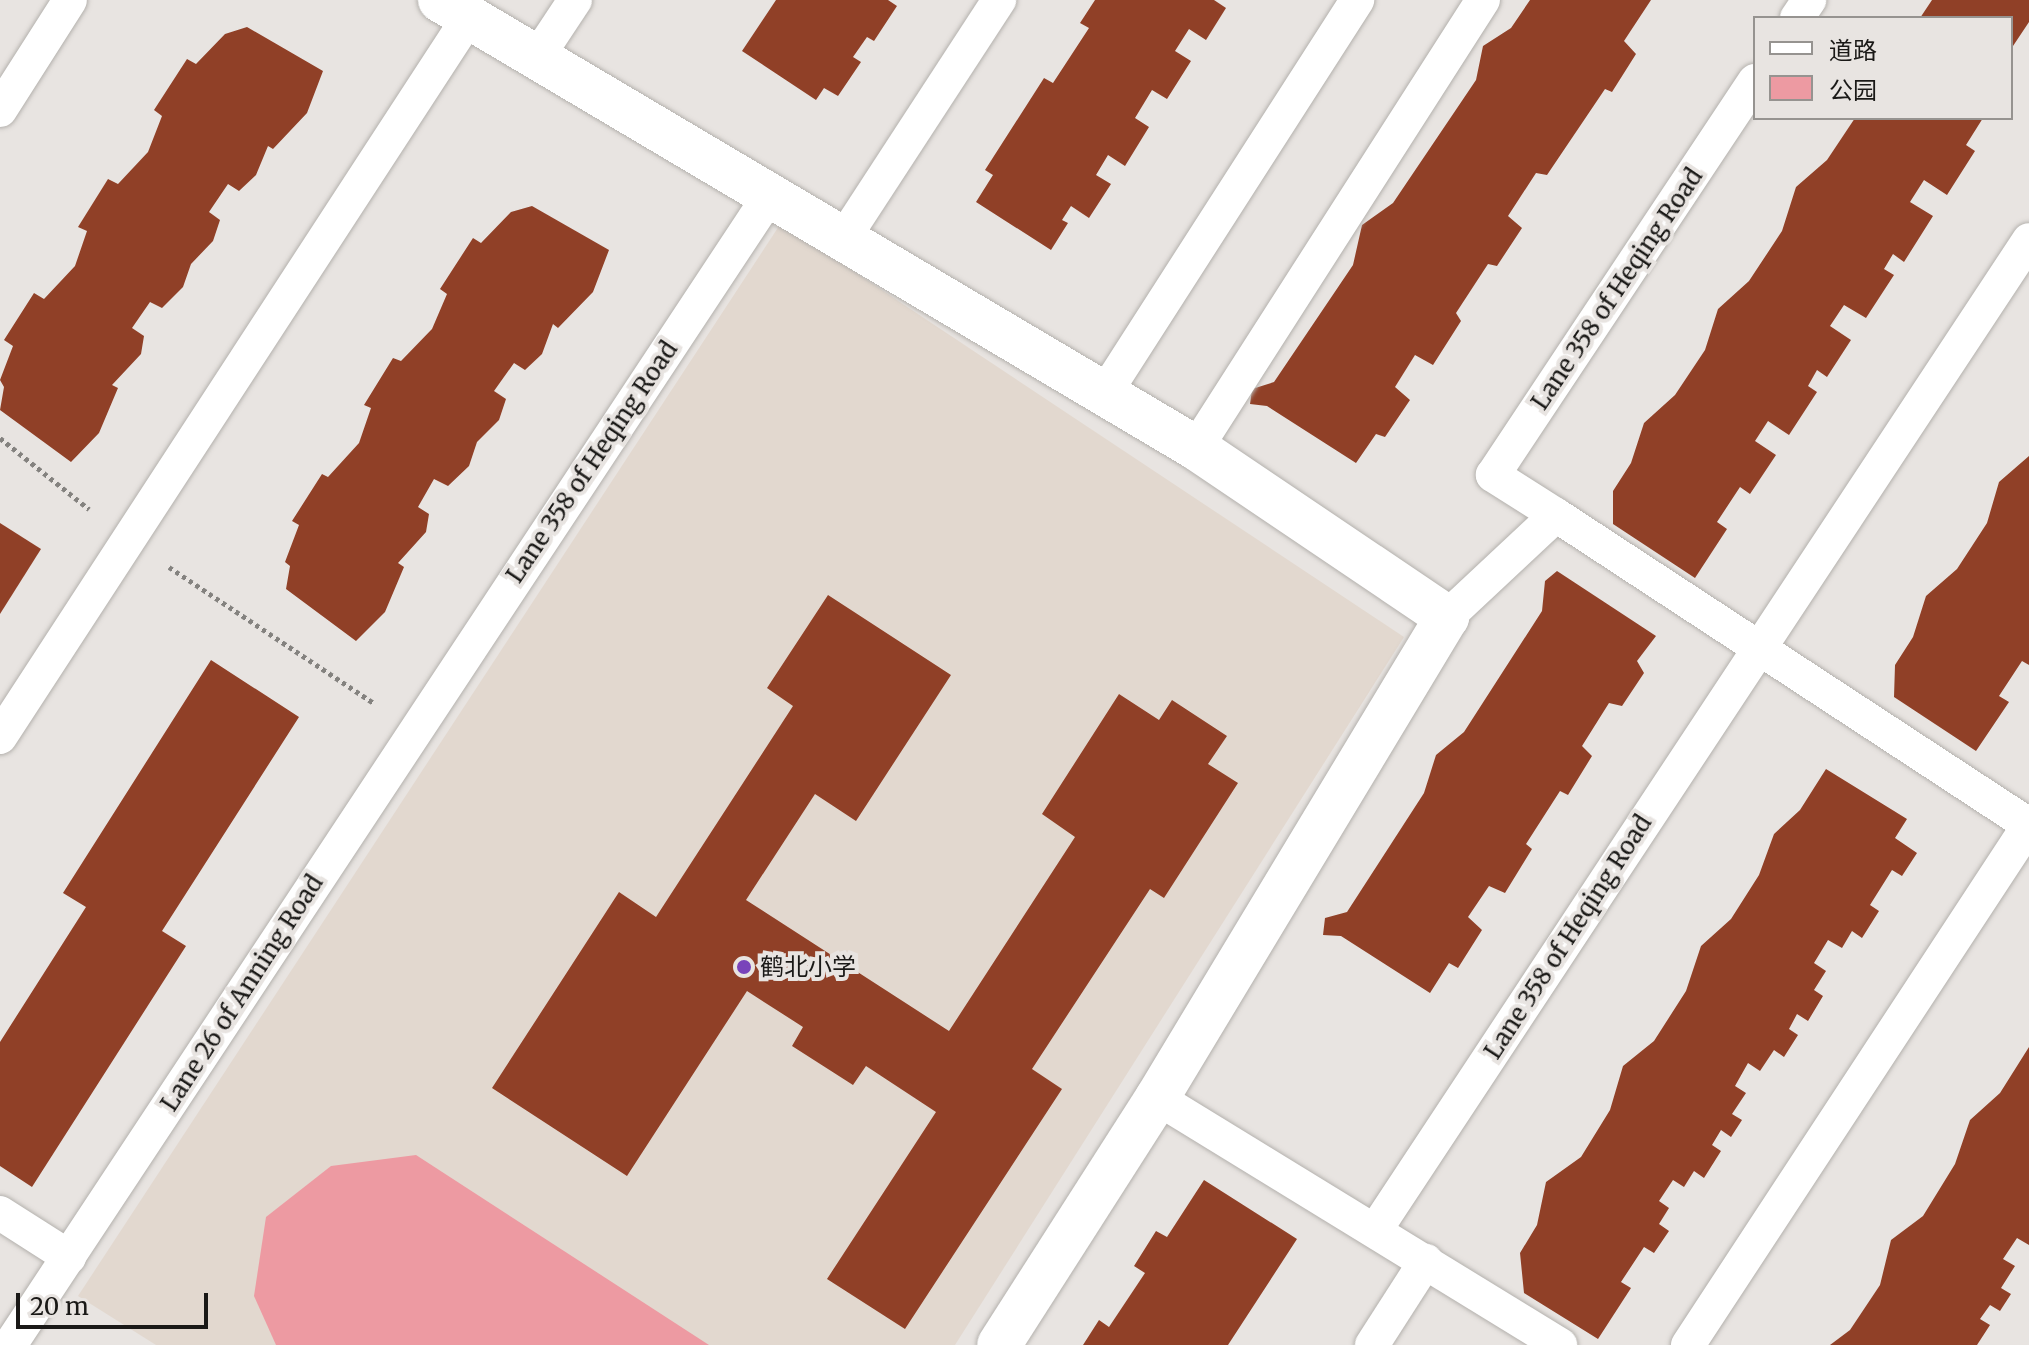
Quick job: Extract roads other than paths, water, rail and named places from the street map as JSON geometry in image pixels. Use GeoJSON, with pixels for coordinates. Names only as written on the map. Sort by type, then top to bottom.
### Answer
{"type":"FeatureCollection","features":[{"type":"Feature","properties":{"kind":"street"},"geometry":{"type":"LineString","coordinates":[[454,9],[1196,448],[1447,617],[1157,1098],[999,1345]]}},
{"type":"Feature","properties":{"kind":"lane"},"geometry":{"type":"LineString","coordinates":[[0,110],[70,0]]}},
{"type":"Feature","properties":{"kind":"lane"},"geometry":{"type":"LineString","coordinates":[[538,56],[575,0]]}},
{"type":"Feature","properties":{"kind":"lane"},"geometry":{"type":"LineString","coordinates":[[842,241],[999,0]]}},
{"type":"Feature","properties":{"kind":"lane"},"geometry":{"type":"LineString","coordinates":[[1105,393],[1357,0]]}},
{"type":"Feature","properties":{"kind":"lane"},"geometry":{"type":"LineString","coordinates":[[1196,448],[1483,0]]}},
{"type":"Feature","properties":{"kind":"lane"},"geometry":{"type":"LineString","coordinates":[[0,737],[128,540],[454,9]]}},
{"type":"Feature","properties":{"kind":"lane","name":"Lane 358 of Heqing Road"},"geometry":{"type":"LineString","coordinates":[[1688,1345],[2029,825],[1760,646],[1493,475],[1753,84]]}},
{"type":"Feature","properties":{"kind":"lane","name":"Lane 358 of Heqing Road"},"geometry":{"type":"LineString","coordinates":[[414,730],[770,195]]}},
{"type":"Feature","properties":{"kind":"lane","name":"Lane 358 of Heqing Road"},"geometry":{"type":"LineString","coordinates":[[1376,1229],[2029,240]]}},
{"type":"Feature","properties":{"kind":"lane"},"geometry":{"type":"LineString","coordinates":[[1447,617],[1556,515]]}},
{"type":"Feature","properties":{"kind":"lane","name":"Lane 26 of Anning Road"},"geometry":{"type":"LineString","coordinates":[[10,1345],[414,730]]}},
{"type":"Feature","properties":{"kind":"lane"},"geometry":{"type":"LineString","coordinates":[[1157,1098],[1376,1229],[1560,1345]]}},
{"type":"Feature","properties":{"kind":"lane"},"geometry":{"type":"LineString","coordinates":[[0,1213],[69,1257]]}},
{"type":"Feature","properties":{"kind":"lane"},"geometry":{"type":"LineString","coordinates":[[1372,1345],[1426,1261]]}},
{"type":"Feature","properties":{"kind":"place","name":"鹤北小学"},"geometry":{"type":"Point","coordinates":[744,967]}}]}
